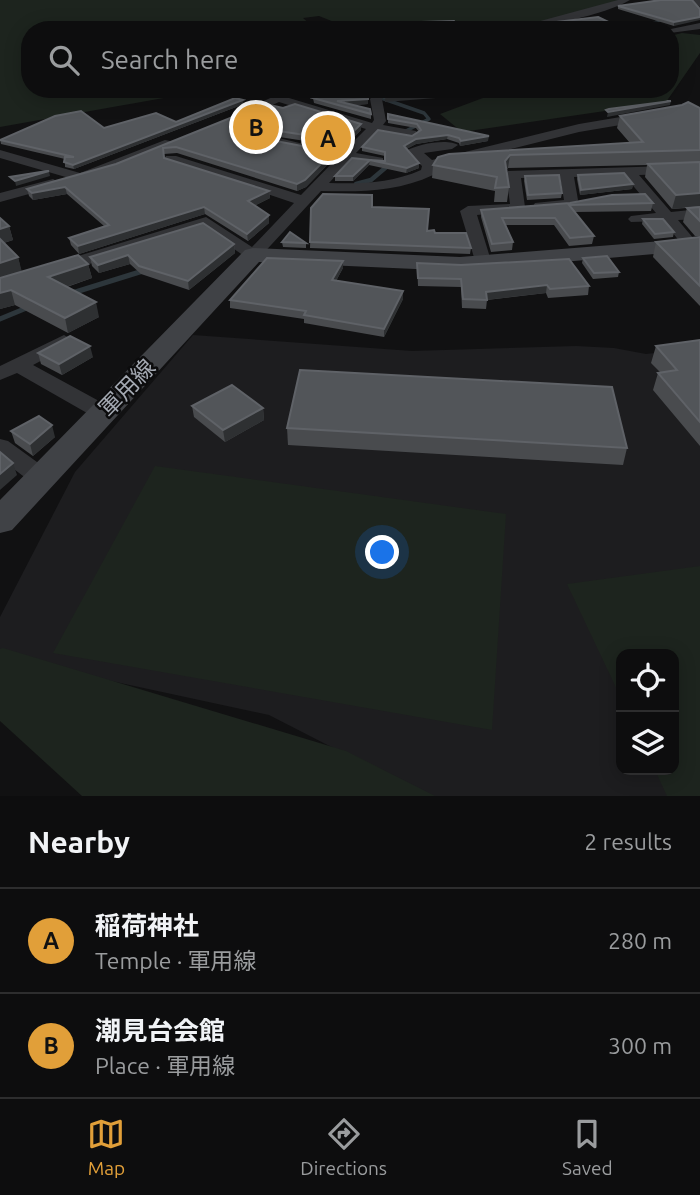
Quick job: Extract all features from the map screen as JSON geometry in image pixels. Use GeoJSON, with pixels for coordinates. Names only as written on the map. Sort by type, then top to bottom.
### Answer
{"type":"FeatureCollection","features":[{"type":"Feature","properties":{"kind":"street"},"geometry":{"type":"LineString","coordinates":[[549,21],[626,0]]}},
{"type":"Feature","properties":{"kind":"street"},"geometry":{"type":"LineString","coordinates":[[696,0],[700,4]]}},
{"type":"Feature","properties":{"kind":"street"},"geometry":{"type":"LineString","coordinates":[[679,29],[700,26]]}},
{"type":"Feature","properties":{"kind":"street"},"geometry":{"type":"LineString","coordinates":[[228,120],[278,98],[373,127],[406,133]]}},
{"type":"Feature","properties":{"kind":"street"},"geometry":{"type":"LineString","coordinates":[[253,255],[380,121],[382,98]]}},
{"type":"Feature","properties":{"kind":"street"},"geometry":{"type":"LineString","coordinates":[[429,165],[579,128],[655,115]]}},
{"type":"Feature","properties":{"kind":"street"},"geometry":{"type":"LineString","coordinates":[[266,139],[378,161]]}},
{"type":"Feature","properties":{"kind":"street"},"geometry":{"type":"LineString","coordinates":[[0,198],[76,176],[176,140]]}},
{"type":"Feature","properties":{"kind":"street"},"geometry":{"type":"LineString","coordinates":[[429,165],[413,152],[452,145]]}},
{"type":"Feature","properties":{"kind":"street"},"geometry":{"type":"LineString","coordinates":[[0,154],[76,176]]}},
{"type":"Feature","properties":{"kind":"street"},"geometry":{"type":"LineString","coordinates":[[171,159],[304,201]]}},
{"type":"Feature","properties":{"kind":"street"},"geometry":{"type":"LineString","coordinates":[[317,187],[348,188],[414,180],[428,172],[429,165]]}},
{"type":"Feature","properties":{"kind":"street"},"geometry":{"type":"LineString","coordinates":[[628,171],[695,244]]}},
{"type":"Feature","properties":{"kind":"street"},"geometry":{"type":"LineString","coordinates":[[519,207],[513,174],[698,171]]}},
{"type":"Feature","properties":{"kind":"street"},"geometry":{"type":"LineString","coordinates":[[566,173],[571,200],[568,204]]}},
{"type":"Feature","properties":{"kind":"street"},"geometry":{"type":"LineString","coordinates":[[623,196],[649,195]]}},
{"type":"Feature","properties":{"kind":"street"},"geometry":{"type":"LineString","coordinates":[[484,264],[468,211],[589,200]]}},
{"type":"Feature","properties":{"kind":"street"},"geometry":{"type":"LineString","coordinates":[[636,219],[700,214]]}},
{"type":"Feature","properties":{"kind":"street"},"geometry":{"type":"LineString","coordinates":[[37,275],[206,222],[253,255],[429,264],[484,264],[695,244]]}},
{"type":"Feature","properties":{"kind":"street","name":"軍用線"},"geometry":{"type":"LineString","coordinates":[[0,521],[253,255]]}},
{"type":"Feature","properties":{"kind":"street"},"geometry":{"type":"LineString","coordinates":[[9,369],[65,340]]}},
{"type":"Feature","properties":{"kind":"street"},"geometry":{"type":"LineString","coordinates":[[9,369],[102,412]]}},
{"type":"Feature","properties":{"kind":"street"},"geometry":{"type":"LineString","coordinates":[[0,446],[40,476]]}},
{"type":"Feature","properties":{"kind":"shaded area"},"geometry":{"type":"Polygon","coordinates":[[[0,0],[628,0],[548,21],[332,21],[319,16],[303,18],[306,21],[21,21],[21,98],[164,98],[0,127],[0,0]]]}},
{"type":"Feature","properties":{"kind":"shaded area"},"geometry":{"type":"Polygon","coordinates":[[[679,34],[700,35],[700,53],[679,83],[679,34]]]}},
{"type":"Feature","properties":{"kind":"shaded area"},"geometry":{"type":"Polygon","coordinates":[[[483,98],[669,98],[666,102],[462,132],[440,114],[483,98]]]}},
{"type":"Feature","properties":{"kind":"shaded area"},"geometry":{"type":"Polygon","coordinates":[[[193,335],[412,351],[576,346],[614,348],[646,354],[700,348],[700,796],[427,796],[269,715],[0,657],[0,617],[75,472],[193,335]]]}},
{"type":"Feature","properties":{"kind":"shaded area"},"geometry":{"type":"Polygon","coordinates":[[[155,466],[506,514],[492,730],[53,653],[155,466]]]}},
{"type":"Feature","properties":{"kind":"shaded area"},"geometry":{"type":"Polygon","coordinates":[[[700,566],[700,796],[667,796],[657,775],[679,775],[679,649],[616,649],[616,687],[567,584],[700,566]]]}},
{"type":"Feature","properties":{"kind":"shaded area"},"geometry":{"type":"Polygon","coordinates":[[[0,649],[346,751],[435,796],[82,796],[0,721],[0,649]]]}},
{"type":"Feature","properties":{"kind":"building"},"geometry":{"type":"Polygon","coordinates":[[[661,0],[692,0],[700,9],[700,17],[670,21],[618,6],[661,0]]]}},
{"type":"Feature","properties":{"kind":"building"},"geometry":{"type":"Polygon","coordinates":[[[598,17],[606,21],[565,21],[598,17]]]}},
{"type":"Feature","properties":{"kind":"building"},"geometry":{"type":"Polygon","coordinates":[[[235,98],[243,100],[73,165],[64,162],[65,157],[74,157],[0,140],[55,116],[81,111],[104,128],[156,113],[176,122],[235,98]]]}},
{"type":"Feature","properties":{"kind":"building"},"geometry":{"type":"Polygon","coordinates":[[[313,98],[368,98],[337,101],[370,109],[371,114],[313,98]]]}},
{"type":"Feature","properties":{"kind":"building"},"geometry":{"type":"Polygon","coordinates":[[[671,101],[608,112],[606,110],[609,109],[671,101]]]}},
{"type":"Feature","properties":{"kind":"building"},"geometry":{"type":"Polygon","coordinates":[[[688,102],[700,108],[700,150],[510,155],[505,161],[509,187],[495,188],[497,177],[433,165],[438,157],[449,154],[643,142],[620,116],[688,102]]]}},
{"type":"Feature","properties":{"kind":"building"},"geometry":{"type":"Polygon","coordinates":[[[265,104],[283,108],[295,104],[361,124],[344,141],[259,128],[260,138],[333,152],[305,180],[297,184],[176,147],[163,148],[164,158],[269,191],[248,201],[269,215],[247,234],[204,207],[78,246],[69,238],[109,225],[65,187],[32,193],[27,189],[116,164],[265,104]]]}},
{"type":"Feature","properties":{"kind":"building"},"geometry":{"type":"Polygon","coordinates":[[[388,114],[489,136],[461,141],[448,135],[416,139],[404,146],[419,163],[407,168],[370,160],[385,161],[385,152],[362,147],[378,130],[412,136],[421,130],[417,124],[388,119],[388,114]]]}},
{"type":"Feature","properties":{"kind":"building"},"geometry":{"type":"Polygon","coordinates":[[[352,158],[370,160],[353,176],[335,176],[352,158]]]}},
{"type":"Feature","properties":{"kind":"building"},"geometry":{"type":"Polygon","coordinates":[[[700,162],[700,193],[676,195],[648,164],[700,162]]]}},
{"type":"Feature","properties":{"kind":"building"},"geometry":{"type":"Polygon","coordinates":[[[49,171],[15,181],[10,177],[49,171]]]}},
{"type":"Feature","properties":{"kind":"building"},"geometry":{"type":"Polygon","coordinates":[[[624,173],[633,184],[581,190],[578,175],[624,173]]]}},
{"type":"Feature","properties":{"kind":"building"},"geometry":{"type":"Polygon","coordinates":[[[559,175],[562,193],[528,195],[525,176],[559,175]]]}},
{"type":"Feature","properties":{"kind":"building"},"geometry":{"type":"Polygon","coordinates":[[[323,194],[372,195],[372,207],[429,209],[427,231],[466,233],[471,248],[310,242],[311,208],[323,194]]]}},
{"type":"Feature","properties":{"kind":"building"},"geometry":{"type":"Polygon","coordinates":[[[645,194],[653,203],[569,205],[594,236],[570,238],[555,218],[502,218],[513,242],[492,244],[481,210],[570,203],[612,195],[645,194]]]}},
{"type":"Feature","properties":{"kind":"building"},"geometry":{"type":"Polygon","coordinates":[[[700,207],[700,221],[687,208],[700,207]]]}},
{"type":"Feature","properties":{"kind":"building"},"geometry":{"type":"Polygon","coordinates":[[[0,218],[9,226],[0,229],[0,218]]]}},
{"type":"Feature","properties":{"kind":"building"},"geometry":{"type":"Polygon","coordinates":[[[643,219],[663,219],[674,232],[655,234],[643,219]]]}},
{"type":"Feature","properties":{"kind":"building"},"geometry":{"type":"Polygon","coordinates":[[[203,223],[234,244],[188,281],[139,266],[128,255],[98,265],[90,257],[203,223]]]}},
{"type":"Feature","properties":{"kind":"building"},"geometry":{"type":"Polygon","coordinates":[[[290,232],[306,243],[282,242],[290,232]]]}},
{"type":"Feature","properties":{"kind":"building"},"geometry":{"type":"Polygon","coordinates":[[[700,237],[700,286],[656,242],[700,237]]]}},
{"type":"Feature","properties":{"kind":"building"},"geometry":{"type":"Polygon","coordinates":[[[0,239],[18,257],[0,263],[0,239]]]}},
{"type":"Feature","properties":{"kind":"building"},"geometry":{"type":"Polygon","coordinates":[[[78,255],[88,264],[48,277],[96,302],[65,318],[11,290],[0,293],[0,278],[78,255]]]}},
{"type":"Feature","properties":{"kind":"building"},"geometry":{"type":"Polygon","coordinates":[[[607,256],[619,272],[594,273],[583,258],[607,256]]]}},
{"type":"Feature","properties":{"kind":"building"},"geometry":{"type":"Polygon","coordinates":[[[267,258],[343,261],[332,280],[403,291],[384,329],[304,315],[306,311],[230,300],[267,258]]]}},
{"type":"Feature","properties":{"kind":"building"},"geometry":{"type":"Polygon","coordinates":[[[569,259],[589,286],[550,289],[547,285],[486,292],[487,300],[463,299],[461,279],[418,278],[417,263],[461,265],[569,259]]]}},
{"type":"Feature","properties":{"kind":"building"},"geometry":{"type":"Polygon","coordinates":[[[70,336],[90,346],[59,364],[38,353],[70,336]]]}},
{"type":"Feature","properties":{"kind":"building"},"geometry":{"type":"Polygon","coordinates":[[[700,340],[700,422],[658,373],[677,370],[656,346],[700,340]]]}},
{"type":"Feature","properties":{"kind":"building"},"geometry":{"type":"Polygon","coordinates":[[[300,370],[612,387],[627,448],[287,428],[300,370]]]}},
{"type":"Feature","properties":{"kind":"building"},"geometry":{"type":"Polygon","coordinates":[[[232,385],[263,408],[223,430],[192,406],[232,385]]]}},
{"type":"Feature","properties":{"kind":"building"},"geometry":{"type":"Polygon","coordinates":[[[39,416],[52,425],[30,444],[11,431],[39,416]]]}},
{"type":"Feature","properties":{"kind":"building"},"geometry":{"type":"Polygon","coordinates":[[[0,452],[13,463],[0,474],[0,452]]]}},
{"type":"Feature","properties":{"kind":"waterway"},"geometry":{"type":"LineString","coordinates":[[658,21],[663,19]]}},
{"type":"Feature","properties":{"kind":"waterway"},"geometry":{"type":"LineString","coordinates":[[381,98],[424,113],[429,119],[404,132]]}},
{"type":"Feature","properties":{"kind":"waterway"},"geometry":{"type":"LineString","coordinates":[[356,184],[371,180],[391,163]]}},
{"type":"Feature","properties":{"kind":"waterway"},"geometry":{"type":"LineString","coordinates":[[69,294],[146,270]]}},
{"type":"Feature","properties":{"kind":"waterway"},"geometry":{"type":"LineString","coordinates":[[0,319],[29,307]]}},
{"type":"Feature","properties":{"kind":"place","name":"潮見台会館"},"geometry":{"type":"Point","coordinates":[256,127]}},
{"type":"Feature","properties":{"kind":"place","name":"稲荷神社"},"geometry":{"type":"Point","coordinates":[328,138]}}]}
